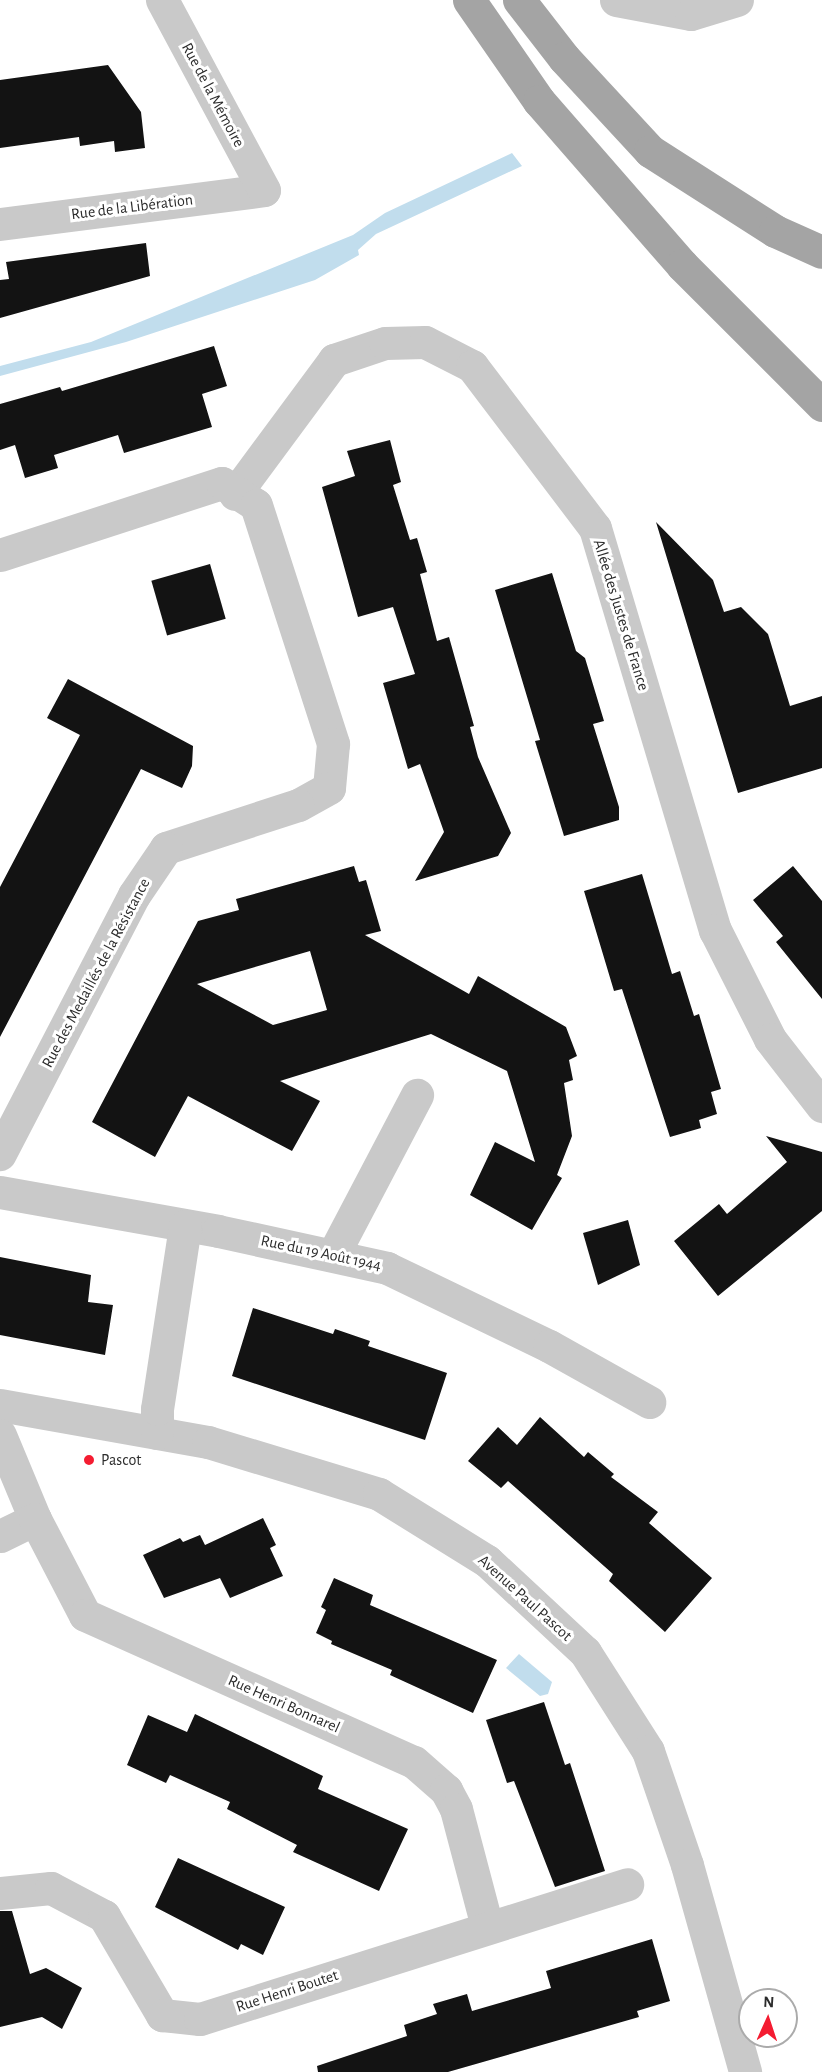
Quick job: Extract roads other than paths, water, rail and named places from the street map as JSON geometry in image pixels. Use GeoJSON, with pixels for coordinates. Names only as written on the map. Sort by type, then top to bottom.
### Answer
{"type":"FeatureCollection","features":[{"type":"Feature","properties":{"kind":"main road"},"geometry":{"type":"LineString","coordinates":[[469,0],[561,127],[682,265],[822,405]]}},
{"type":"Feature","properties":{"kind":"main road"},"geometry":{"type":"LineString","coordinates":[[519,0],[564,58],[650,151],[775,231],[822,252]]}},
{"type":"Feature","properties":{"kind":"street","name":"Rue de la Mémoire"},"geometry":{"type":"LineString","coordinates":[[162,0],[264,190]]}},
{"type":"Feature","properties":{"kind":"street"},"geometry":{"type":"LineString","coordinates":[[616,0],[691,14],[737,0]]}},
{"type":"Feature","properties":{"kind":"street","name":"Rue de la Libération"},"geometry":{"type":"LineString","coordinates":[[0,224],[264,190]]}},
{"type":"Feature","properties":{"kind":"street","name":"Allée des Justes de France"},"geometry":{"type":"LineString","coordinates":[[235,494],[334,360],[385,343],[425,342],[472,366],[595,528],[715,930],[770,1039],[822,1106]]}},
{"type":"Feature","properties":{"kind":"street"},"geometry":{"type":"LineString","coordinates":[[0,555],[222,483],[235,494]]}},
{"type":"Feature","properties":{"kind":"street","name":"Rue des Medaillés de la Résistance"},"geometry":{"type":"LineString","coordinates":[[0,1154],[134,895],[166,848],[298,805],[329,788],[333,744],[256,505],[235,494]]}},
{"type":"Feature","properties":{"kind":"street"},"geometry":{"type":"LineString","coordinates":[[333,1255],[417,1095]]}},
{"type":"Feature","properties":{"kind":"street","name":"Rue du 19 Août 1944"},"geometry":{"type":"LineString","coordinates":[[0,1192],[333,1255],[387,1268],[549,1346],[649,1402]]}},
{"type":"Feature","properties":{"kind":"street"},"geometry":{"type":"LineString","coordinates":[[157,1433],[157,1409],[185,1226]]}},
{"type":"Feature","properties":{"kind":"street","name":"Avenue Paul Pascot"},"geometry":{"type":"LineString","coordinates":[[0,1406],[208,1443],[379,1494],[487,1561],[585,1652],[648,1750],[687,1864],[746,2072]]}},
{"type":"Feature","properties":{"kind":"street","name":"Rue Henri Bonnarel"},"geometry":{"type":"LineString","coordinates":[[0,1435],[35,1519],[85,1615],[414,1762],[446,1790],[456,1809],[487,1926]]}},
{"type":"Feature","properties":{"kind":"street"},"geometry":{"type":"LineString","coordinates":[[0,1536],[35,1519]]}},
{"type":"Feature","properties":{"kind":"street","name":"Rue Henri Boutet"},"geometry":{"type":"LineString","coordinates":[[0,1893],[51,1888],[104,1916],[162,2015],[200,2019],[487,1926],[627,1884]]}},
{"type":"Feature","properties":{"kind":"water"},"geometry":{"type":"Polygon","coordinates":[[[512,153],[522,166],[376,234],[358,250],[359,255],[315,280],[126,342],[0,376],[0,366],[91,342],[353,235],[385,213],[512,153]]]}},
{"type":"Feature","properties":{"kind":"water"},"geometry":{"type":"Polygon","coordinates":[[[519,1654],[552,1682],[548,1694],[540,1696],[506,1668],[519,1654]]]}},
{"type":"Feature","properties":{"kind":"place","name":"Pascot"},"geometry":{"type":"Point","coordinates":[89,1460]}}]}
